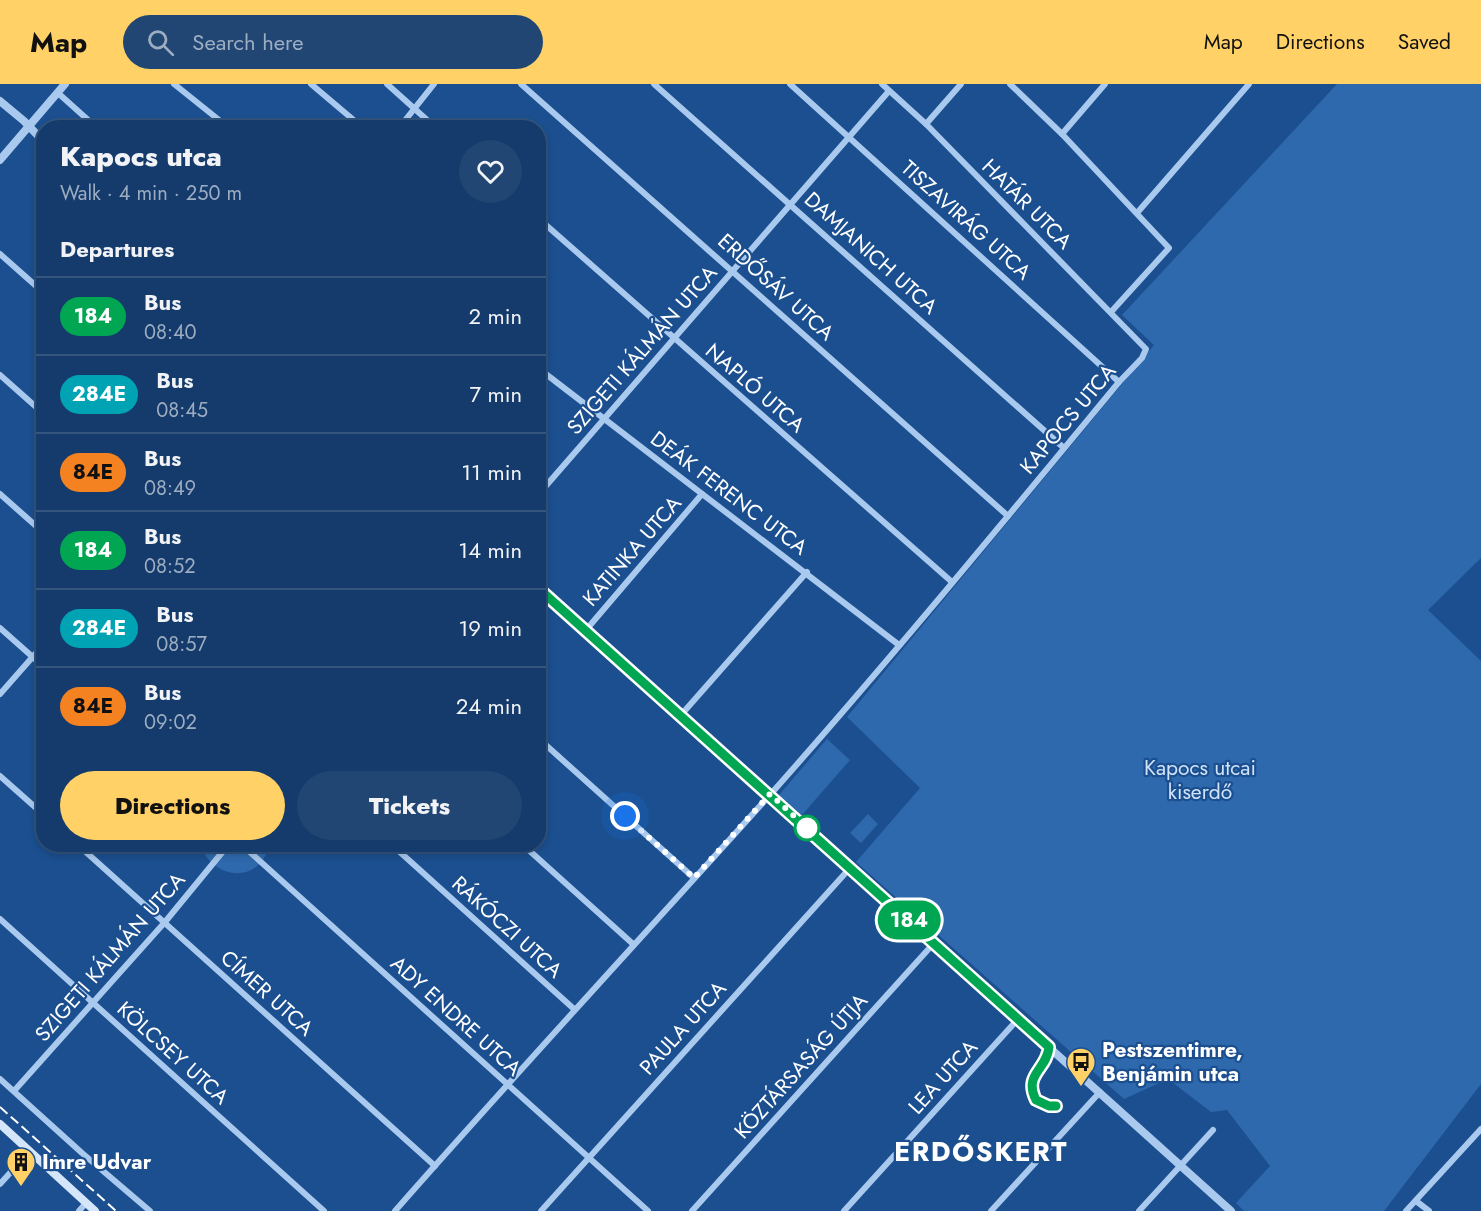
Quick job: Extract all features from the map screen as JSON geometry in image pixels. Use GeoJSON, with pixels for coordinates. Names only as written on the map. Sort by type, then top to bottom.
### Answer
{"type":"FeatureCollection","features":[{"type":"Feature","properties":{"kind":"main road"},"geometry":{"type":"LineString","coordinates":[[0,1124],[95,1211]]}},
{"type":"Feature","properties":{"kind":"street"},"geometry":{"type":"LineString","coordinates":[[0,160],[65,84]]}},
{"type":"Feature","properties":{"kind":"street"},"geometry":{"type":"LineString","coordinates":[[174,84],[219,120]]}},
{"type":"Feature","properties":{"kind":"street"},"geometry":{"type":"LineString","coordinates":[[311,84],[354,120]]}},
{"type":"Feature","properties":{"kind":"street"},"geometry":{"type":"LineString","coordinates":[[387,84],[427,120]]}},
{"type":"Feature","properties":{"kind":"street"},"geometry":{"type":"LineString","coordinates":[[405,120],[434,84]]}},
{"type":"Feature","properties":{"kind":"street","name":"ERDŐSÁV UTCA"},"geometry":{"type":"LineString","coordinates":[[521,84],[1008,516]]}},
{"type":"Feature","properties":{"kind":"street","name":"DAMJANICH UTCA"},"geometry":{"type":"LineString","coordinates":[[654,84],[1064,448]]}},
{"type":"Feature","properties":{"kind":"street","name":"TISZAVIRÁG UTCA"},"geometry":{"type":"LineString","coordinates":[[790,84],[1119,382]]}},
{"type":"Feature","properties":{"kind":"street","name":"HATÁR UTCA"},"geometry":{"type":"LineString","coordinates":[[882,84],[926,124],[1146,350]]}},
{"type":"Feature","properties":{"kind":"street"},"geometry":{"type":"LineString","coordinates":[[926,124],[961,84]]}},
{"type":"Feature","properties":{"kind":"street"},"geometry":{"type":"LineString","coordinates":[[1010,84],[1062,134],[1169,248],[1111,312]]}},
{"type":"Feature","properties":{"kind":"street"},"geometry":{"type":"LineString","coordinates":[[1062,134],[1105,84]]}},
{"type":"Feature","properties":{"kind":"street"},"geometry":{"type":"LineString","coordinates":[[1137,213],[1248,84]]}},
{"type":"Feature","properties":{"kind":"street","name":"SZIGETI KÁLMÁN UTCA"},"geometry":{"type":"LineString","coordinates":[[546,486],[889,92]]}},
{"type":"Feature","properties":{"kind":"street"},"geometry":{"type":"LineString","coordinates":[[58,93],[88,120]]}},
{"type":"Feature","properties":{"kind":"street"},"geometry":{"type":"LineString","coordinates":[[0,101],[36,134]]}},
{"type":"Feature","properties":{"kind":"street","name":"NAPLÓ UTCA"},"geometry":{"type":"LineString","coordinates":[[546,225],[952,582]]}},
{"type":"Feature","properties":{"kind":"street"},"geometry":{"type":"LineString","coordinates":[[0,254],[36,286]]}},
{"type":"Feature","properties":{"kind":"street","name":"KAPOCS UTCA"},"geometry":{"type":"LineString","coordinates":[[395,1211],[770,794],[899,645],[1119,382],[1142,358],[1146,350]]}},
{"type":"Feature","properties":{"kind":"street","name":"DEÁK FERENC UTCA"},"geometry":{"type":"LineString","coordinates":[[546,374],[807,572],[899,645]]}},
{"type":"Feature","properties":{"kind":"street"},"geometry":{"type":"LineString","coordinates":[[0,375],[36,407]]}},
{"type":"Feature","properties":{"kind":"street"},"geometry":{"type":"LineString","coordinates":[[0,494],[36,526]]}},
{"type":"Feature","properties":{"kind":"street","name":"KATINKA UTCA"},"geometry":{"type":"LineString","coordinates":[[586,630],[702,494]]}},
{"type":"Feature","properties":{"kind":"street"},"geometry":{"type":"LineString","coordinates":[[681,715],[807,572]]}},
{"type":"Feature","properties":{"kind":"street"},"geometry":{"type":"LineString","coordinates":[[546,595],[770,794],[1231,1211]]}},
{"type":"Feature","properties":{"kind":"street"},"geometry":{"type":"LineString","coordinates":[[0,628],[36,660]]}},
{"type":"Feature","properties":{"kind":"street"},"geometry":{"type":"LineString","coordinates":[[0,694],[36,653]]}},
{"type":"Feature","properties":{"kind":"street"},"geometry":{"type":"LineString","coordinates":[[546,745],[694,878]]}},
{"type":"Feature","properties":{"kind":"street"},"geometry":{"type":"LineString","coordinates":[[0,776],[36,808]]}},
{"type":"Feature","properties":{"kind":"street","name":"CÍMER UTCA"},"geometry":{"type":"LineString","coordinates":[[86,852],[435,1166]]}},
{"type":"Feature","properties":{"kind":"street","name":"SZIGETI KÁLMÁN UTCA"},"geometry":{"type":"LineString","coordinates":[[14,1091],[165,922],[222,852]]}},
{"type":"Feature","properties":{"kind":"street","name":"ADY ENDRE UTCA"},"geometry":{"type":"LineString","coordinates":[[250,852],[648,1211]]}},
{"type":"Feature","properties":{"kind":"street","name":"RÁKÓCZI UTCA"},"geometry":{"type":"LineString","coordinates":[[400,852],[574,1010]]}},
{"type":"Feature","properties":{"kind":"street"},"geometry":{"type":"LineString","coordinates":[[531,852],[633,944]]}},
{"type":"Feature","properties":{"kind":"street","name":"PAULA UTCA"},"geometry":{"type":"LineString","coordinates":[[541,1211],[850,868]]}},
{"type":"Feature","properties":{"kind":"street","name":"KÖLCSEY UTCA"},"geometry":{"type":"LineString","coordinates":[[0,919],[324,1211]]}},
{"type":"Feature","properties":{"kind":"street","name":"KÖZTÁRSASÁG ÚTJA"},"geometry":{"type":"LineString","coordinates":[[692,1211],[934,943]]}},
{"type":"Feature","properties":{"kind":"street","name":"LEA UTCA"},"geometry":{"type":"LineString","coordinates":[[844,1211],[1018,1019]]}},
{"type":"Feature","properties":{"kind":"street"},"geometry":{"type":"LineString","coordinates":[[0,1079],[150,1211]]}},
{"type":"Feature","properties":{"kind":"street"},"geometry":{"type":"LineString","coordinates":[[992,1211],[1100,1092]]}},
{"type":"Feature","properties":{"kind":"street"},"geometry":{"type":"LineString","coordinates":[[1406,1211],[1481,1129]]}},
{"type":"Feature","properties":{"kind":"street"},"geometry":{"type":"LineString","coordinates":[[1139,1211],[1213,1130]]}},
{"type":"Feature","properties":{"kind":"street"},"geometry":{"type":"LineString","coordinates":[[0,1184],[30,1151]]}},
{"type":"Feature","properties":{"kind":"street"},"geometry":{"type":"LineString","coordinates":[[1416,1201],[1429,1211]]}},
{"type":"Feature","properties":{"kind":"street"},"geometry":{"type":"LineString","coordinates":[[79,1211],[86,1203]]}},
{"type":"Feature","properties":{"kind":"green space","name":"Kapocs utcai kiserdő"},"geometry":{"type":"Polygon","coordinates":[[[1337,84],[1481,84],[1481,558],[1428,610],[1481,661],[1481,1084],[1384,1211],[1244,1211],[1236,1203],[1270,1166],[1227,1110],[1211,1112],[1168,1079],[1124,1099],[856,862],[920,788],[847,717],[1154,345],[1122,315],[1337,84]]]}},
{"type":"Feature","properties":{"kind":"green space"},"geometry":{"type":"Polygon","coordinates":[[[827,739],[850,760],[802,815],[779,795],[827,739]]]}},
{"type":"Feature","properties":{"kind":"green space"},"geometry":{"type":"Polygon","coordinates":[[[868,814],[878,824],[861,843],[850,833],[868,814]]]}},
{"type":"Feature","properties":{"kind":"green space"},"geometry":{"type":"Polygon","coordinates":[[[204,852],[266,852],[257,867],[247,872],[236,873],[215,866],[204,852]]]}},
{"type":"Feature","properties":{"kind":"railway"},"geometry":{"type":"LineString","coordinates":[[0,1107],[116,1211]]}},
{"type":"Feature","properties":{"kind":"bus line","name":"184"},"geometry":{"type":"LineString","coordinates":[[546,595],[786,808],[1049,1047],[1048,1055],[1033,1077],[1032,1085],[1036,1100],[1049,1106],[1056,1106]]}},
{"type":"Feature","properties":{"kind":"place","name":"Pestszentimre, Benjámin utca"},"geometry":{"type":"Point","coordinates":[1081,1088]}},
{"type":"Feature","properties":{"kind":"place","name":"Imre Udvar"},"geometry":{"type":"Point","coordinates":[21,1188]}},
{"type":"Feature","properties":{"kind":"district","name":"ERDŐSKERT"},"geometry":{"type":"Point","coordinates":[981,1151]}},
{"type":"Feature","properties":{"kind":"route"},"geometry":{"type":"LineString","coordinates":[[625,816],[694,878],[770,794],[807,828]]}}]}
